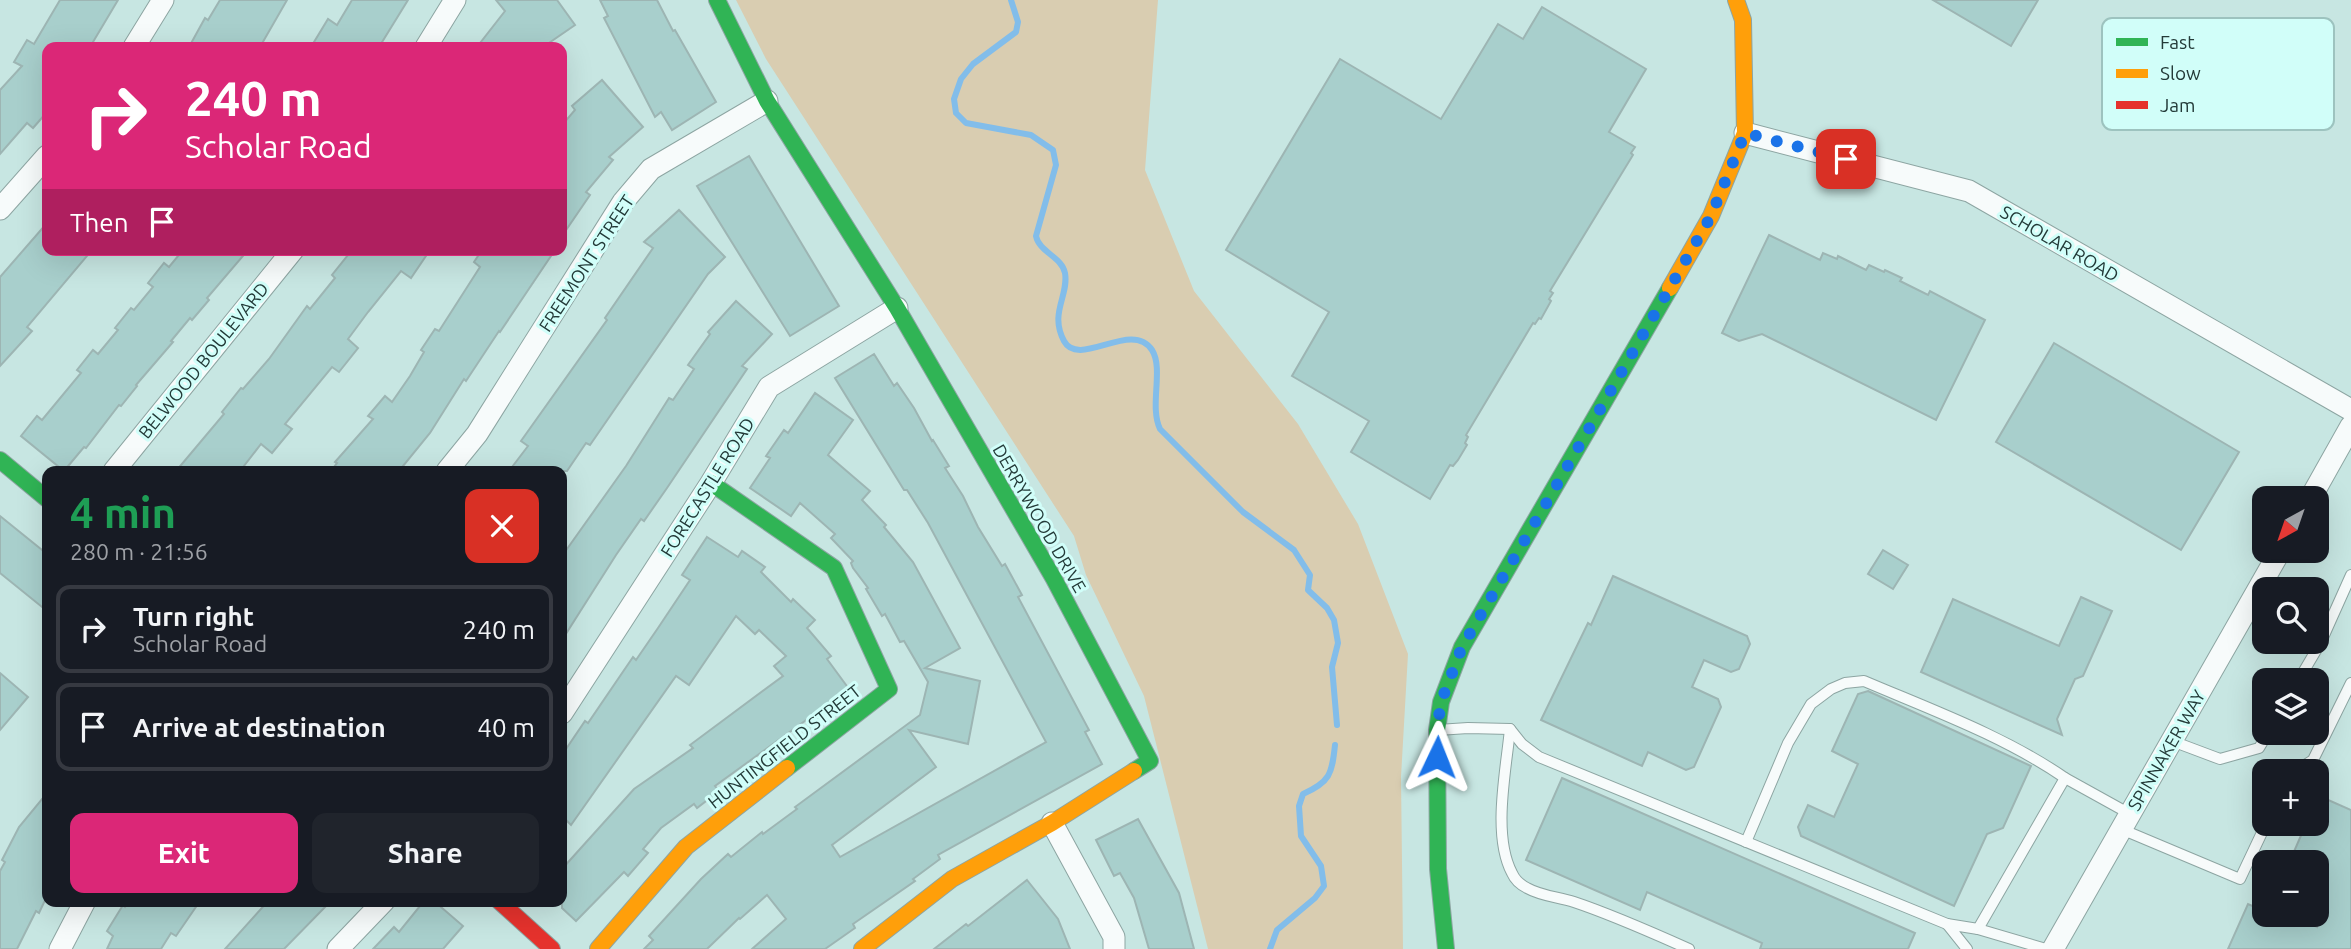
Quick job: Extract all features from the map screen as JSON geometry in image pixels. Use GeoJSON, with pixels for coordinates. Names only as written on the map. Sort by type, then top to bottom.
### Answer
{"type":"FeatureCollection","features":[{"type":"Feature","properties":{"kind":"street"},"geometry":{"type":"LineString","coordinates":[[137,42],[163,0]]}},
{"type":"Feature","properties":{"kind":"street"},"geometry":{"type":"LineString","coordinates":[[429,42],[455,0]]}},
{"type":"Feature","properties":{"kind":"street","name":"DERRYWOOD DRIVE"},"geometry":{"type":"LineString","coordinates":[[717,0],[767,101],[897,308],[1054,579],[1150,761],[1052,823],[952,879],[862,949]]}},
{"type":"Feature","properties":{"kind":"street"},"geometry":{"type":"LineString","coordinates":[[1446,949],[1438,869],[1437,730],[1441,702],[1462,647],[1711,216],[1745,133],[1743,20],[1736,0]]}},
{"type":"Feature","properties":{"kind":"street","name":"FREEMONT STREET"},"geometry":{"type":"LineString","coordinates":[[451,466],[477,434],[623,202],[651,169],[767,101]]}},
{"type":"Feature","properties":{"kind":"street","name":"SCHOLAR ROAD"},"geometry":{"type":"LineString","coordinates":[[1745,133],[1969,191],[2351,410]]}},
{"type":"Feature","properties":{"kind":"street"},"geometry":{"type":"LineString","coordinates":[[4,197],[42,161]]}},
{"type":"Feature","properties":{"kind":"street","name":"BELWOOD BOULEVARD"},"geometry":{"type":"LineString","coordinates":[[118,466],[288,256]]}},
{"type":"Feature","properties":{"kind":"street","name":"FORECASTLE ROAD"},"geometry":{"type":"LineString","coordinates":[[567,705],[711,483],[769,387],[897,308]]}},
{"type":"Feature","properties":{"kind":"street"},"geometry":{"type":"LineString","coordinates":[[2317,486],[2351,426]]}},
{"type":"Feature","properties":{"kind":"street"},"geometry":{"type":"LineString","coordinates":[[0,460],[42,495]]}},
{"type":"Feature","properties":{"kind":"street","name":"HUNTINGFIELD STREET"},"geometry":{"type":"LineString","coordinates":[[598,949],[686,847],[889,689],[834,568],[711,483]]}},
{"type":"Feature","properties":{"kind":"street","name":"SPINNAKER WAY"},"geometry":{"type":"LineString","coordinates":[[2053,949],[2172,741],[2252,617]]}},
{"type":"Feature","properties":{"kind":"street"},"geometry":{"type":"LineString","coordinates":[[1052,823],[1114,937],[1114,949]]}},
{"type":"Feature","properties":{"kind":"street"},"geometry":{"type":"LineString","coordinates":[[60,949],[82,907]]}},
{"type":"Feature","properties":{"kind":"street"},"geometry":{"type":"LineString","coordinates":[[338,949],[378,907]]}},
{"type":"Feature","properties":{"kind":"street"},"geometry":{"type":"LineString","coordinates":[[506,907],[552,949]]}},
{"type":"Feature","properties":{"kind":"lane"},"geometry":{"type":"LineString","coordinates":[[2329,620],[2351,575]]}},
{"type":"Feature","properties":{"kind":"lane"},"geometry":{"type":"LineString","coordinates":[[1746,842],[1788,743],[1811,704],[1831,688],[1864,681],[2040,761],[2126,822],[2241,879],[2261,836]]}},
{"type":"Feature","properties":{"kind":"lane"},"geometry":{"type":"LineString","coordinates":[[2313,759],[2351,683]]}},
{"type":"Feature","properties":{"kind":"lane"},"geometry":{"type":"LineString","coordinates":[[1510,729],[1502,837],[1504,853],[1512,875],[1528,889],[1610,915],[1689,949]]}},
{"type":"Feature","properties":{"kind":"lane"},"geometry":{"type":"LineString","coordinates":[[1437,730],[1510,729],[1522,744],[1539,757],[1746,842],[1947,924],[1978,929],[2046,949]]}},
{"type":"Feature","properties":{"kind":"lane"},"geometry":{"type":"LineString","coordinates":[[2172,741],[2220,759],[2259,748],[2261,745]]}},
{"type":"Feature","properties":{"kind":"lane"},"geometry":{"type":"LineString","coordinates":[[1978,929],[2065,778]]}},
{"type":"Feature","properties":{"kind":"lane"},"geometry":{"type":"LineString","coordinates":[[1947,924],[1967,949]]}},
{"type":"Feature","properties":{"kind":"shaded area"},"geometry":{"type":"Polygon","coordinates":[[[736,0],[1158,0],[1145,170],[1194,291],[1298,424],[1358,524],[1408,654],[1401,777],[1403,949],[1208,949],[1144,696],[1086,575],[1074,536],[766,59],[736,0]]]}},
{"type":"Feature","properties":{"kind":"building"},"geometry":{"type":"Polygon","coordinates":[[[60,0],[118,0],[93,42],[42,42],[42,118],[33,128],[27,123],[0,154],[0,90],[22,66],[14,62],[27,40],[34,44],[60,0]]]}},
{"type":"Feature","properties":{"kind":"building"},"geometry":{"type":"Polygon","coordinates":[[[220,0],[287,0],[263,42],[192,42],[205,18],[208,20],[220,0]]]}},
{"type":"Feature","properties":{"kind":"building"},"geometry":{"type":"Polygon","coordinates":[[[352,0],[408,0],[382,42],[314,42],[328,19],[337,25],[352,0]]]}},
{"type":"Feature","properties":{"kind":"building"},"geometry":{"type":"Polygon","coordinates":[[[496,0],[557,0],[575,25],[550,42],[481,42],[505,11],[496,0]]]}},
{"type":"Feature","properties":{"kind":"building"},"geometry":{"type":"Polygon","coordinates":[[[600,0],[657,0],[716,102],[672,130],[661,112],[655,117],[604,18],[608,16],[600,0]]]}},
{"type":"Feature","properties":{"kind":"building"},"geometry":{"type":"Polygon","coordinates":[[[1933,0],[2038,0],[2011,46],[1933,0]]]}},
{"type":"Feature","properties":{"kind":"building"},"geometry":{"type":"Polygon","coordinates":[[[1542,7],[1646,69],[1609,132],[1635,147],[1631,153],[1633,155],[1550,291],[1553,293],[1549,299],[1551,301],[1541,319],[1533,323],[1466,435],[1467,445],[1453,466],[1450,465],[1430,499],[1351,452],[1369,421],[1292,376],[1329,312],[1226,250],[1340,59],[1441,119],[1498,24],[1523,39],[1542,7]]]}},
{"type":"Feature","properties":{"kind":"building"},"geometry":{"type":"Polygon","coordinates":[[[602,80],[643,127],[609,157],[613,160],[586,192],[590,195],[567,229],[567,119],[575,110],[572,106],[602,80]]]}},
{"type":"Feature","properties":{"kind":"building"},"geometry":{"type":"Polygon","coordinates":[[[749,156],[839,306],[790,336],[697,186],[749,156]]]}},
{"type":"Feature","properties":{"kind":"building"},"geometry":{"type":"Polygon","coordinates":[[[679,210],[725,257],[708,274],[590,445],[586,443],[567,471],[567,466],[513,466],[528,446],[521,441],[607,320],[605,318],[653,248],[644,242],[679,210]]]}},
{"type":"Feature","properties":{"kind":"building"},"geometry":{"type":"Polygon","coordinates":[[[42,229],[42,256],[87,256],[27,327],[32,331],[0,366],[0,277],[42,229]]]}},
{"type":"Feature","properties":{"kind":"building"},"geometry":{"type":"Polygon","coordinates":[[[1769,235],[1820,260],[1823,253],[1837,259],[1838,256],[1866,270],[1869,265],[1884,272],[1885,270],[1928,295],[1930,291],[1985,320],[1936,420],[1762,334],[1739,341],[1722,333],[1769,235]]]}},
{"type":"Feature","properties":{"kind":"building"},"geometry":{"type":"Polygon","coordinates":[[[178,256],[243,256],[86,448],[84,447],[68,466],[58,466],[21,436],[37,416],[42,420],[81,373],[77,370],[93,350],[98,354],[118,330],[115,328],[131,308],[134,310],[153,287],[148,283],[164,263],[169,267],[178,256]]]}},
{"type":"Feature","properties":{"kind":"building"},"geometry":{"type":"Polygon","coordinates":[[[347,256],[426,256],[411,278],[401,271],[368,312],[348,339],[358,348],[339,372],[332,367],[285,424],[292,429],[272,453],[261,444],[244,466],[180,466],[224,414],[222,412],[241,388],[243,389],[269,359],[307,306],[310,309],[335,278],[332,275],[347,256]]]}},
{"type":"Feature","properties":{"kind":"building"},"geometry":{"type":"Polygon","coordinates":[[[478,256],[551,256],[466,381],[464,379],[430,433],[403,466],[335,466],[335,462],[373,419],[368,416],[385,396],[392,402],[410,376],[424,352],[421,350],[435,329],[439,331],[480,267],[474,262],[478,256]]]}},
{"type":"Feature","properties":{"kind":"building"},"geometry":{"type":"Polygon","coordinates":[[[736,301],[772,334],[742,366],[747,369],[644,521],[641,519],[616,555],[567,632],[567,549],[626,466],[669,398],[673,400],[694,369],[688,365],[710,334],[708,332],[736,301]]]}},
{"type":"Feature","properties":{"kind":"building"},"geometry":{"type":"Polygon","coordinates":[[[2054,343],[2239,452],[2181,550],[1996,442],[2054,343]]]}},
{"type":"Feature","properties":{"kind":"building"},"geometry":{"type":"Polygon","coordinates":[[[874,354],[894,386],[897,383],[914,408],[949,466],[945,468],[978,527],[1002,566],[1005,564],[1022,595],[1018,597],[1089,730],[1085,732],[1102,764],[938,855],[940,859],[913,879],[915,881],[853,924],[855,928],[825,949],[752,949],[786,919],[767,895],[707,949],[644,949],[653,940],[649,936],[728,854],[731,857],[762,832],[763,834],[797,809],[795,807],[920,715],[928,682],[904,641],[900,642],[885,614],[882,616],[866,589],[868,588],[853,568],[853,561],[831,538],[835,534],[800,503],[791,516],[750,488],[770,458],[766,456],[784,430],[788,433],[815,393],[853,420],[828,455],[870,491],[862,500],[886,525],[884,527],[913,562],[960,648],[925,668],[980,681],[968,744],[909,730],[936,767],[832,845],[840,857],[1046,742],[928,523],[907,490],[904,490],[835,378],[874,354]]]}},
{"type":"Feature","properties":{"kind":"building"},"geometry":{"type":"Polygon","coordinates":[[[0,516],[42,550],[42,607],[0,573],[0,516]]]}},
{"type":"Feature","properties":{"kind":"building"},"geometry":{"type":"Polygon","coordinates":[[[707,537],[738,557],[742,551],[765,567],[761,572],[791,602],[793,599],[815,620],[807,628],[831,656],[827,659],[849,689],[715,786],[719,791],[697,808],[694,804],[661,828],[643,849],[648,853],[628,876],[624,872],[576,921],[562,908],[567,907],[567,863],[634,789],[693,748],[690,745],[783,676],[774,666],[786,656],[759,630],[755,634],[736,616],[689,685],[676,676],[571,825],[567,821],[567,748],[585,721],[588,723],[633,657],[636,660],[690,580],[682,575],[707,537]]]}},
{"type":"Feature","properties":{"kind":"building"},"geometry":{"type":"Polygon","coordinates":[[[1883,550],[1908,565],[1893,589],[1868,574],[1883,550]]]}},
{"type":"Feature","properties":{"kind":"building"},"geometry":{"type":"Polygon","coordinates":[[[1613,576],[1747,636],[1750,644],[1739,669],[1731,672],[1704,660],[1692,687],[1718,699],[1721,707],[1694,767],[1686,770],[1648,752],[1642,766],[1541,720],[1588,623],[1591,625],[1613,576]]]}},
{"type":"Feature","properties":{"kind":"building"},"geometry":{"type":"Polygon","coordinates":[[[2081,597],[2112,611],[2083,676],[2075,679],[2057,719],[2062,735],[1921,672],[1953,599],[2059,646],[2081,597]]]}},
{"type":"Feature","properties":{"kind":"building"},"geometry":{"type":"Polygon","coordinates":[[[0,673],[28,697],[0,730],[0,673]]]}},
{"type":"Feature","properties":{"kind":"building"},"geometry":{"type":"Polygon","coordinates":[[[1868,691],[2031,766],[2003,828],[1987,834],[1954,906],[1801,836],[1798,827],[1808,805],[1834,817],[1858,764],[1832,751],[1858,694],[1868,691]]]}},
{"type":"Feature","properties":{"kind":"building"},"geometry":{"type":"Polygon","coordinates":[[[1562,778],[1915,933],[1908,949],[1760,949],[1762,943],[1647,892],[1640,910],[1526,860],[1562,778]]]}},
{"type":"Feature","properties":{"kind":"building"},"geometry":{"type":"Polygon","coordinates":[[[42,799],[42,907],[39,913],[36,911],[17,949],[0,949],[0,871],[5,862],[2,860],[19,827],[42,799]]]}},
{"type":"Feature","properties":{"kind":"building"},"geometry":{"type":"Polygon","coordinates":[[[2329,800],[2351,810],[2351,949],[2228,949],[2248,904],[2252,906],[2252,927],[2329,927],[2329,850],[2295,850],[2301,836],[2329,836],[2329,800]]]}},
{"type":"Feature","properties":{"kind":"building"},"geometry":{"type":"Polygon","coordinates":[[[1138,819],[1179,893],[1194,949],[1149,949],[1134,898],[1120,873],[1114,876],[1096,840],[1138,819]]]}},
{"type":"Feature","properties":{"kind":"building"},"geometry":{"type":"Polygon","coordinates":[[[1027,880],[1058,919],[1070,949],[934,949],[966,924],[968,926],[1027,880]]]}},
{"type":"Feature","properties":{"kind":"building"},"geometry":{"type":"Polygon","coordinates":[[[122,907],[196,907],[176,936],[171,933],[161,949],[107,949],[113,936],[107,931],[122,907]]]}},
{"type":"Feature","properties":{"kind":"building"},"geometry":{"type":"Polygon","coordinates":[[[263,907],[325,907],[284,949],[225,949],[263,907]]]}},
{"type":"Feature","properties":{"kind":"building"},"geometry":{"type":"Polygon","coordinates":[[[419,907],[441,907],[463,926],[443,949],[373,949],[394,927],[399,932],[419,907]]]}},
{"type":"Feature","properties":{"kind":"waterway"},"geometry":{"type":"LineString","coordinates":[[1011,0],[1018,22],[1016,32],[973,64],[961,79],[954,99],[956,113],[966,123],[1031,135],[1053,150],[1056,165],[1036,236],[1041,246],[1060,263],[1065,273],[1058,322],[1064,341],[1071,348],[1081,350],[1132,339],[1143,342],[1152,350],[1157,367],[1156,410],[1160,429],[1243,512],[1294,550],[1310,575],[1308,590],[1327,608],[1334,620],[1338,643],[1332,667],[1337,725]]}},
{"type":"Feature","properties":{"kind":"waterway"},"geometry":{"type":"LineString","coordinates":[[1270,949],[1277,930],[1315,898],[1324,886],[1321,866],[1301,836],[1299,806],[1303,794],[1328,776],[1335,745]]}},
{"type":"Feature","properties":{"kind":"traffic: fast"},"geometry":{"type":"LineString","coordinates":[[717,0],[767,101],[897,308],[1054,579],[1150,761],[1134,771]]}},
{"type":"Feature","properties":{"kind":"traffic: fast"},"geometry":{"type":"LineString","coordinates":[[1446,949],[1438,869],[1437,730],[1441,702],[1462,647],[1670,288]]}},
{"type":"Feature","properties":{"kind":"traffic: fast"},"geometry":{"type":"LineString","coordinates":[[0,460],[42,495]]}},
{"type":"Feature","properties":{"kind":"traffic: fast"},"geometry":{"type":"LineString","coordinates":[[711,483],[834,568],[889,689],[787,768]]}},
{"type":"Feature","properties":{"kind":"traffic: slow"},"geometry":{"type":"LineString","coordinates":[[1670,288],[1711,216],[1745,133],[1743,20],[1736,0]]}},
{"type":"Feature","properties":{"kind":"traffic: slow"},"geometry":{"type":"LineString","coordinates":[[598,949],[686,847],[787,768]]}},
{"type":"Feature","properties":{"kind":"traffic: slow"},"geometry":{"type":"LineString","coordinates":[[862,949],[952,879],[1052,823],[1134,771]]}},
{"type":"Feature","properties":{"kind":"traffic: jam"},"geometry":{"type":"LineString","coordinates":[[506,907],[552,949]]}},
{"type":"Feature","properties":{"kind":"route"},"geometry":{"type":"LineString","coordinates":[[1437,757],[1441,702],[1462,647],[1711,216],[1745,133],[1846,159]]}}]}
